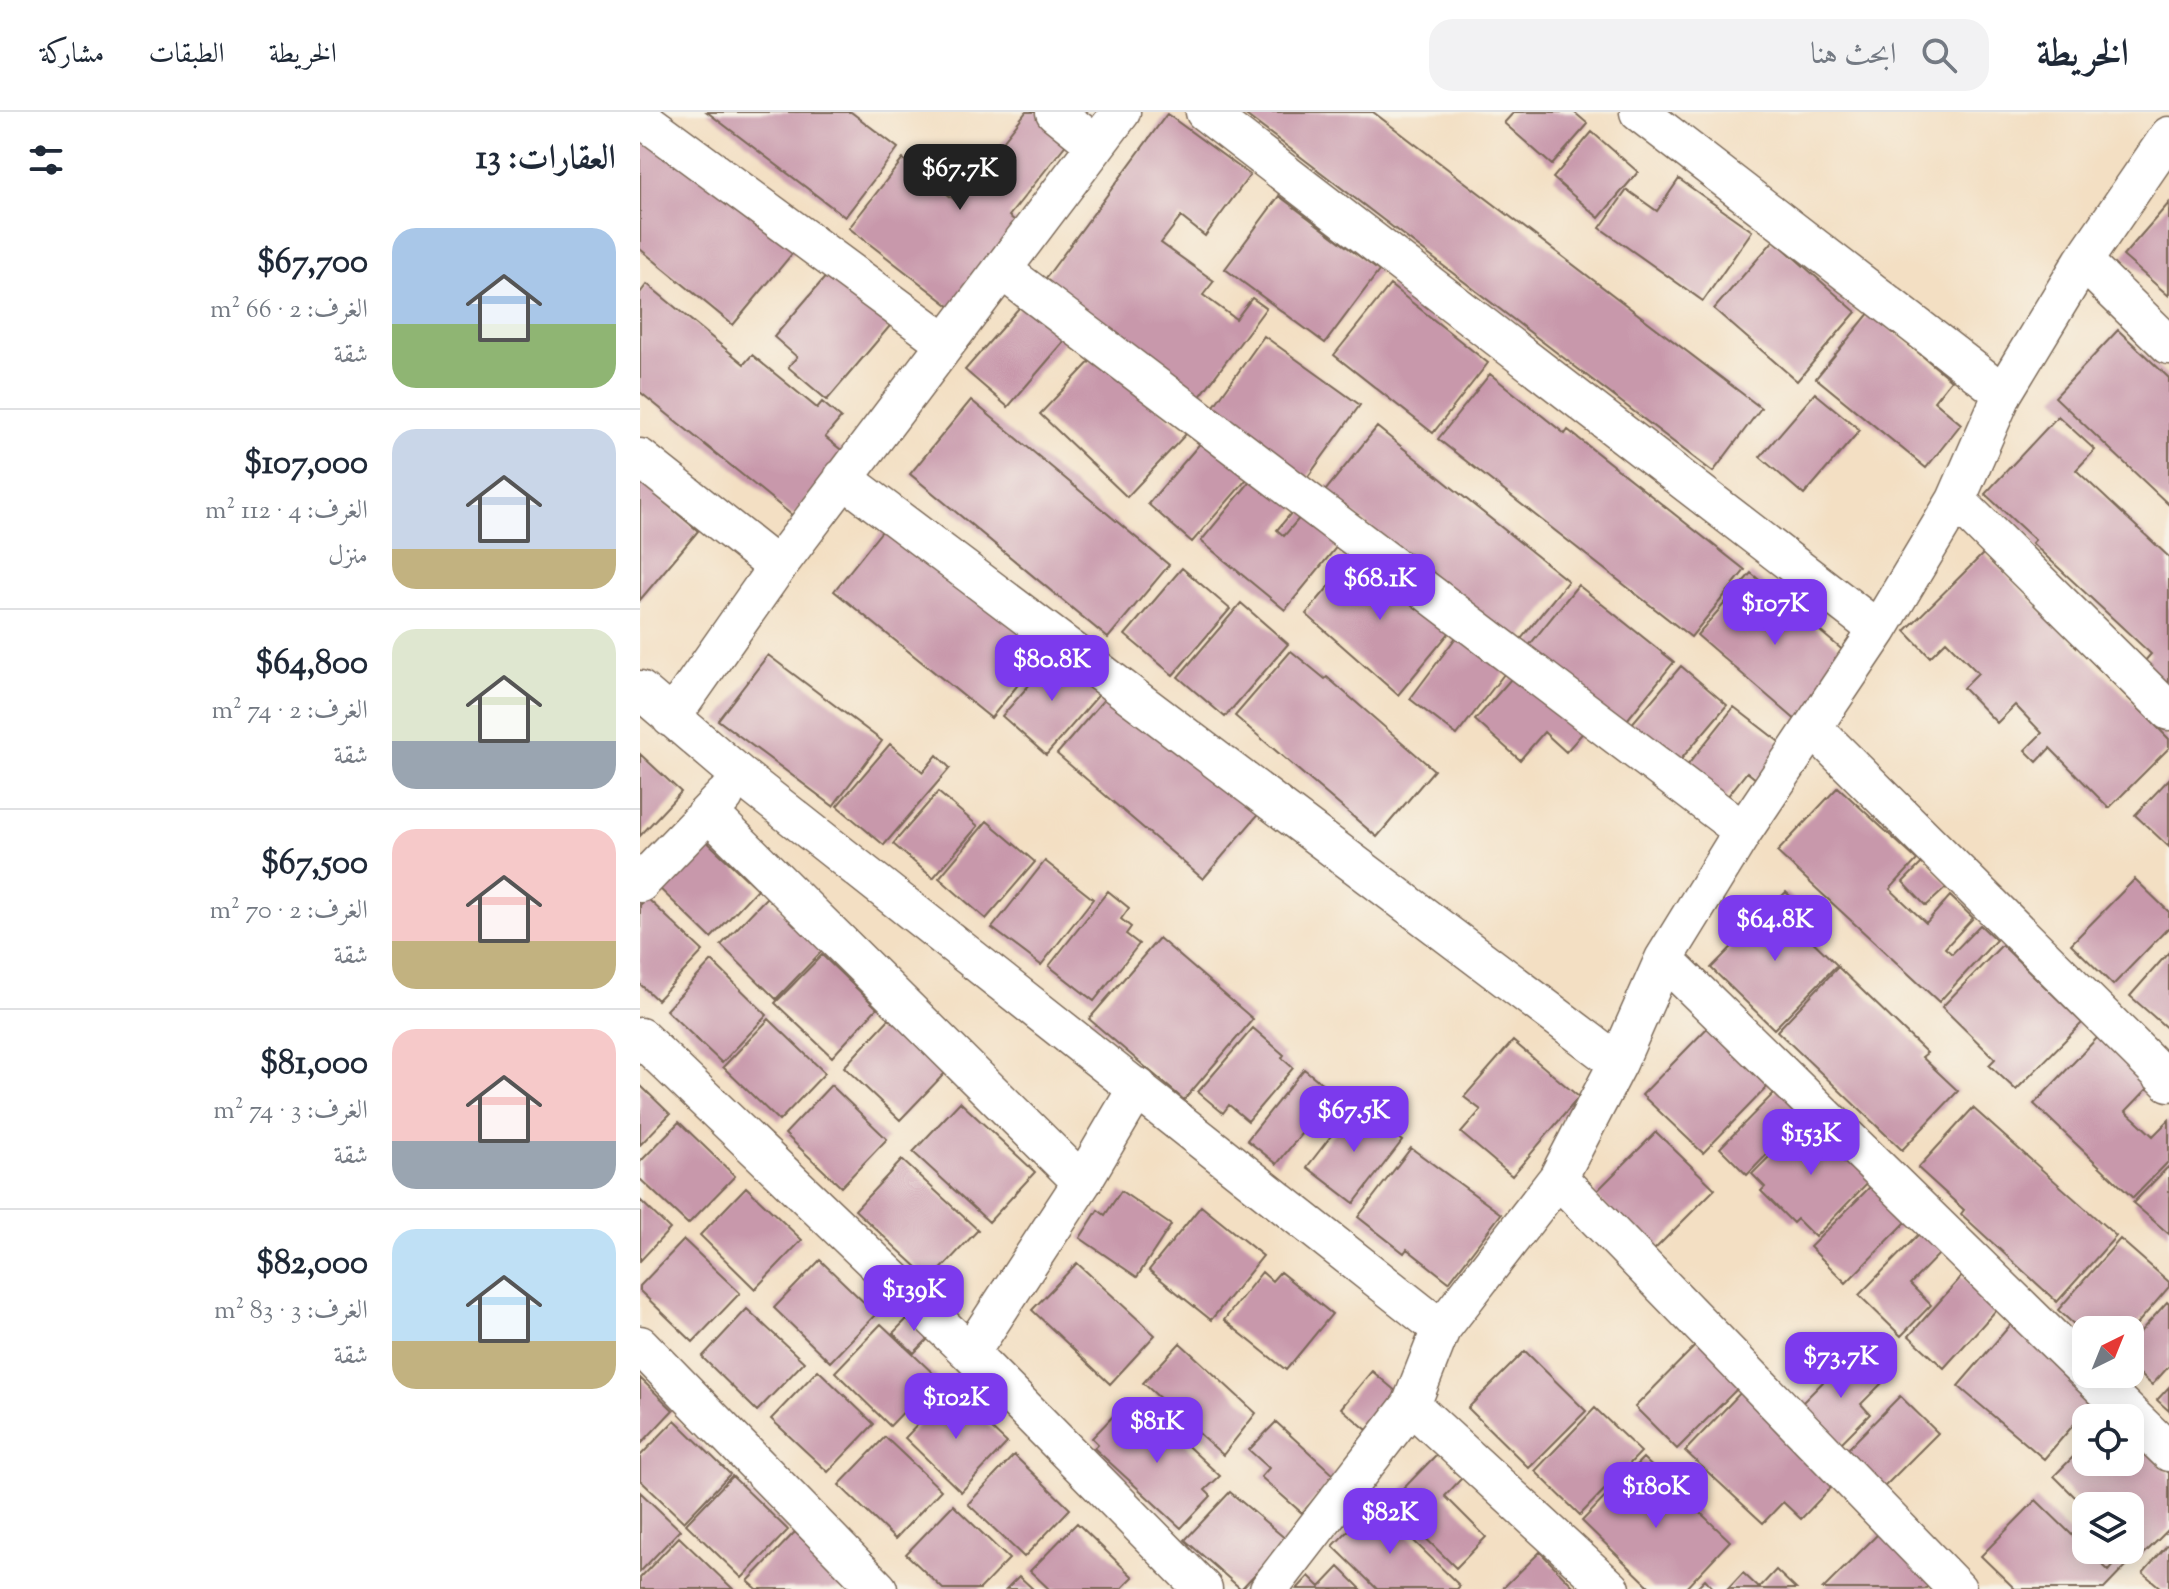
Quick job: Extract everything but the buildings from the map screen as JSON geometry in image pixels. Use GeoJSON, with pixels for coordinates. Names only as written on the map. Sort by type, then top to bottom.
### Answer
{"type":"FeatureCollection","features":[{"type":"Feature","properties":{"kind":"street"},"geometry":{"type":"LineString","coordinates":[[1055,112],[1096,145]]}},
{"type":"Feature","properties":{"kind":"street"},"geometry":{"type":"LineString","coordinates":[[671,718],[843,478],[1121,112]]}},
{"type":"Feature","properties":{"kind":"street"},"geometry":{"type":"LineString","coordinates":[[1205,112],[1878,630]]}},
{"type":"Feature","properties":{"kind":"street"},"geometry":{"type":"LineString","coordinates":[[1639,112],[2003,393]]}},
{"type":"Feature","properties":{"kind":"street"},"geometry":{"type":"LineString","coordinates":[[640,117],[946,343]]}},
{"type":"Feature","properties":{"kind":"street"},"geometry":{"type":"LineString","coordinates":[[1269,1589],[1411,1405],[1441,1329],[1558,1178],[1618,1063],[1664,959],[1743,831],[1878,630],[1956,500],[2003,393],[2083,261],[2169,136]]}},
{"type":"Feature","properties":{"kind":"street"},"geometry":{"type":"LineString","coordinates":[[2083,261],[2169,345]]}},
{"type":"Feature","properties":{"kind":"street"},"geometry":{"type":"LineString","coordinates":[[1002,270],[1743,831]]}},
{"type":"Feature","properties":{"kind":"street"},"geometry":{"type":"LineString","coordinates":[[640,458],[777,567]]}},
{"type":"Feature","properties":{"kind":"street"},"geometry":{"type":"LineString","coordinates":[[843,478],[1618,1063]]}},
{"type":"Feature","properties":{"kind":"street"},"geometry":{"type":"LineString","coordinates":[[1956,500],[2169,711]]}},
{"type":"Feature","properties":{"kind":"street"},"geometry":{"type":"LineString","coordinates":[[640,690],[742,777],[1441,1329]]}},
{"type":"Feature","properties":{"kind":"street"},"geometry":{"type":"LineString","coordinates":[[1813,728],[2169,1082]]}},
{"type":"Feature","properties":{"kind":"street"},"geometry":{"type":"LineString","coordinates":[[640,883],[742,777]]}},
{"type":"Feature","properties":{"kind":"street"},"geometry":{"type":"LineString","coordinates":[[709,813],[1082,1182]]}},
{"type":"Feature","properties":{"kind":"street"},"geometry":{"type":"LineString","coordinates":[[1664,959],[2072,1356]]}},
{"type":"Feature","properties":{"kind":"street"},"geometry":{"type":"LineString","coordinates":[[640,1037],[970,1353],[1203,1589]]}},
{"type":"Feature","properties":{"kind":"street"},"geometry":{"type":"LineString","coordinates":[[970,1353],[1082,1182],[1138,1087]]}},
{"type":"Feature","properties":{"kind":"street"},"geometry":{"type":"LineString","coordinates":[[1558,1178],[1957,1589]]}},
{"type":"Feature","properties":{"kind":"street"},"geometry":{"type":"LineString","coordinates":[[640,1345],[878,1589]]}},
{"type":"Feature","properties":{"kind":"street"},"geometry":{"type":"LineString","coordinates":[[2104,1388],[2169,1452]]}},
{"type":"Feature","properties":{"kind":"street"},"geometry":{"type":"LineString","coordinates":[[1411,1405],[1611,1589]]}}]}
